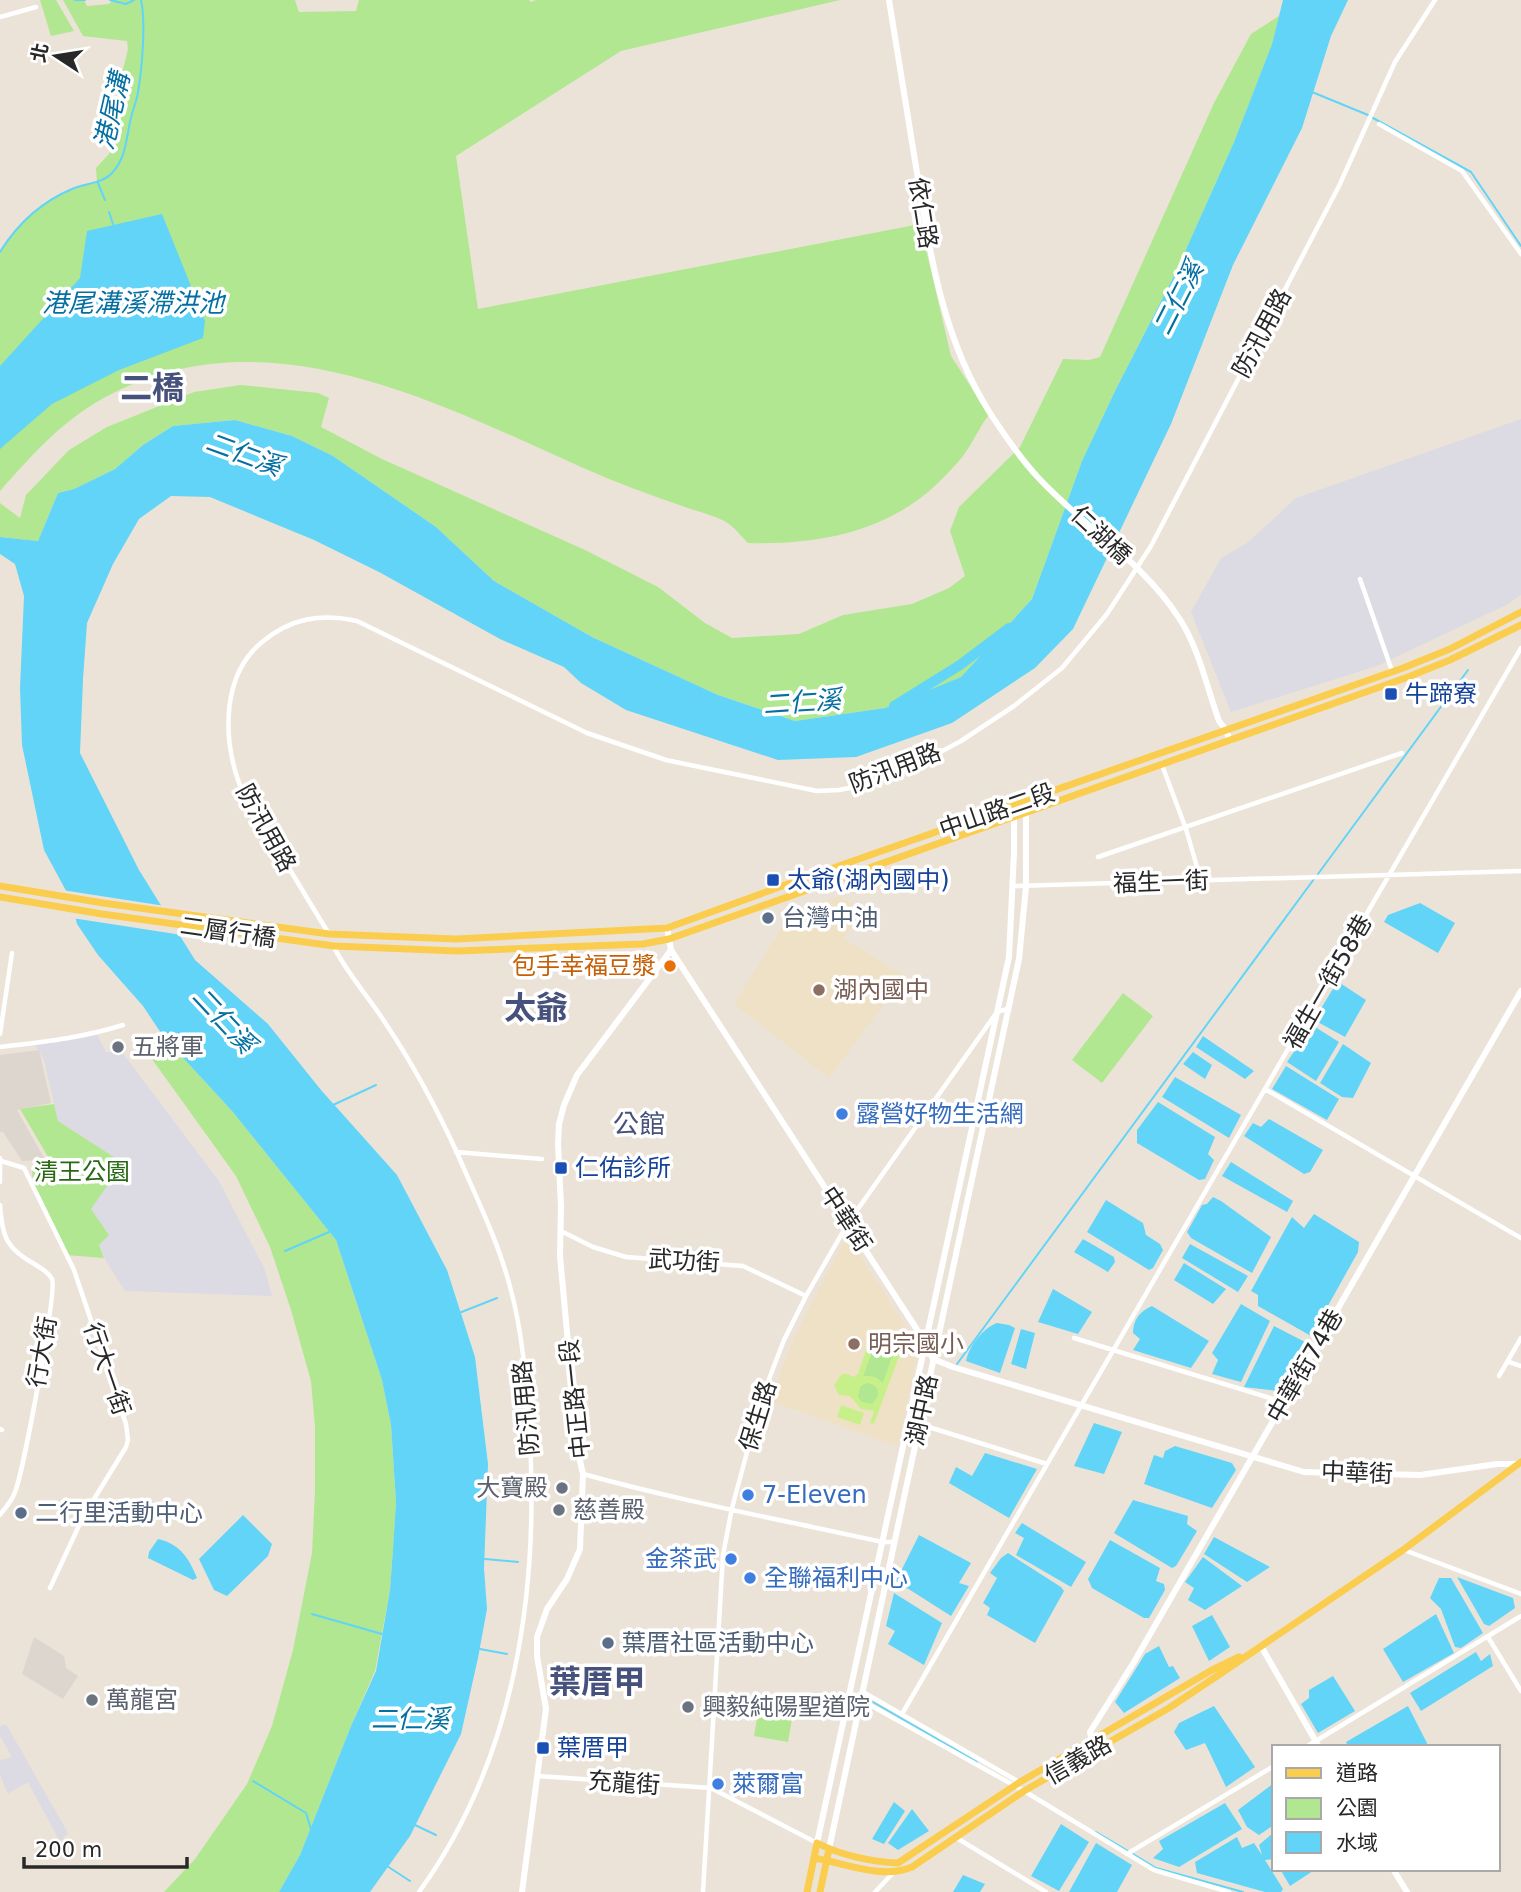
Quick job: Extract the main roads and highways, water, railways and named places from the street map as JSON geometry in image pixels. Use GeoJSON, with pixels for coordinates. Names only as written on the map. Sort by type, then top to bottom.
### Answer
{"type":"FeatureCollection","features":[{"type":"Feature","properties":{"kind":"main road","name":"中山路二段"},"geometry":{"type":"LineString","coordinates":[[456,939],[667,928],[1392,672],[1450,649],[1521,612]]}},
{"type":"Feature","properties":{"kind":"main road","name":"中山路二段"},"geometry":{"type":"LineString","coordinates":[[457,950],[595,947],[643,944],[669,939],[1230,741],[1439,664],[1521,626]]}},
{"type":"Feature","properties":{"kind":"main road","name":"二層行橋"},"geometry":{"type":"LineString","coordinates":[[0,886],[129,907],[329,934],[456,939]]}},
{"type":"Feature","properties":{"kind":"main road","name":"二層行橋"},"geometry":{"type":"LineString","coordinates":[[0,897],[334,946],[457,950]]}},
{"type":"Feature","properties":{"kind":"main road","name":"信義路"},"geometry":{"type":"LineString","coordinates":[[827,1860],[895,1872],[912,1867],[1024,1791],[1168,1708],[1403,1549],[1519,1463]]}},
{"type":"Feature","properties":{"kind":"main road","name":"信義路"},"geometry":{"type":"LineString","coordinates":[[829,1849],[890,1863],[905,1859],[1017,1784],[1212,1670],[1261,1646]]}},
{"type":"Feature","properties":{"kind":"main road","name":"湖中路"},"geometry":{"type":"LineString","coordinates":[[807,1892],[817,1843],[829,1849],[820,1892]]}},
{"type":"Feature","properties":{"kind":"main road"},"geometry":{"type":"LineString","coordinates":[[814,1858],[827,1860]]}},
{"type":"Feature","properties":{"kind":"water","name":"二仁溪"},"geometry":{"type":"Polygon","coordinates":[[[1283,0],[1348,0],[1331,36],[1302,128],[1233,265],[1171,424],[1073,629],[1035,668],[952,723],[856,757],[778,760],[626,710],[581,683],[564,667],[500,639],[379,572],[314,540],[210,497],[171,496],[139,519],[113,564],[87,623],[80,753],[139,870],[195,960],[268,1024],[321,1090],[397,1175],[447,1270],[475,1357],[488,1464],[484,1568],[487,1609],[461,1734],[410,1836],[370,1892],[279,1892],[300,1855],[351,1726],[376,1671],[390,1590],[396,1502],[391,1425],[382,1380],[336,1240],[232,1111],[163,1036],[143,1006],[98,955],[77,924],[71,900],[44,850],[22,745],[20,688],[24,596],[15,564],[0,554],[0,537],[38,541],[58,493],[74,489],[115,469],[143,445],[173,426],[235,420],[292,436],[333,456],[436,527],[494,581],[592,637],[718,695],[795,721],[885,708],[961,677],[1032,599],[1082,461],[1175,274],[1234,142],[1272,44],[1283,0]]]}},
{"type":"Feature","properties":{"kind":"water","name":"港尾溝溪滯洪池"},"geometry":{"type":"Polygon","coordinates":[[[162,214],[205,321],[203,338],[119,370],[52,404],[0,449],[0,366],[80,278],[87,231],[162,214]]]}},
{"type":"Feature","properties":{"kind":"water"},"geometry":{"type":"Polygon","coordinates":[[[1420,903],[1455,923],[1438,953],[1384,922],[1388,915],[1420,903]]]}},
{"type":"Feature","properties":{"kind":"water"},"geometry":{"type":"Polygon","coordinates":[[[1340,983],[1366,1000],[1345,1037],[1314,1020],[1334,987],[1340,983]]]}},
{"type":"Feature","properties":{"kind":"water"},"geometry":{"type":"Polygon","coordinates":[[[1312,1025],[1339,1042],[1316,1081],[1287,1062],[1312,1025]]]}},
{"type":"Feature","properties":{"kind":"water"},"geometry":{"type":"Polygon","coordinates":[[[1203,1036],[1254,1071],[1245,1079],[1196,1047],[1203,1036]]]}},
{"type":"Feature","properties":{"kind":"water"},"geometry":{"type":"Polygon","coordinates":[[[1343,1044],[1371,1063],[1353,1098],[1342,1097],[1320,1083],[1343,1044]]]}},
{"type":"Feature","properties":{"kind":"water"},"geometry":{"type":"Polygon","coordinates":[[[1193,1052],[1212,1065],[1205,1079],[1183,1064],[1193,1052]]]}},
{"type":"Feature","properties":{"kind":"water"},"geometry":{"type":"Polygon","coordinates":[[[1286,1066],[1339,1099],[1327,1120],[1272,1089],[1286,1066]]]}},
{"type":"Feature","properties":{"kind":"water"},"geometry":{"type":"Polygon","coordinates":[[[1175,1077],[1241,1115],[1229,1138],[1162,1097],[1175,1077]]]}},
{"type":"Feature","properties":{"kind":"water"},"geometry":{"type":"Polygon","coordinates":[[[1158,1102],[1215,1137],[1208,1154],[1214,1160],[1205,1179],[1199,1180],[1137,1143],[1137,1130],[1158,1102]]]}},
{"type":"Feature","properties":{"kind":"water"},"geometry":{"type":"Polygon","coordinates":[[[1269,1119],[1323,1150],[1310,1172],[1304,1174],[1244,1136],[1253,1123],[1261,1127],[1269,1119]]]}},
{"type":"Feature","properties":{"kind":"water"},"geometry":{"type":"Polygon","coordinates":[[[1231,1162],[1293,1201],[1287,1212],[1222,1176],[1231,1162]]]}},
{"type":"Feature","properties":{"kind":"water"},"geometry":{"type":"Polygon","coordinates":[[[1213,1197],[1271,1237],[1252,1273],[1191,1238],[1187,1232],[1202,1205],[1207,1204],[1213,1197]]]}},
{"type":"Feature","properties":{"kind":"water"},"geometry":{"type":"Polygon","coordinates":[[[1106,1200],[1143,1223],[1146,1235],[1160,1244],[1163,1250],[1153,1268],[1149,1270],[1087,1232],[1106,1200]]]}},
{"type":"Feature","properties":{"kind":"water"},"geometry":{"type":"Polygon","coordinates":[[[1314,1214],[1359,1242],[1358,1252],[1311,1336],[1258,1306],[1258,1295],[1251,1291],[1292,1217],[1304,1228],[1314,1214]]]}},
{"type":"Feature","properties":{"kind":"water"},"geometry":{"type":"Polygon","coordinates":[[[1083,1239],[1114,1257],[1115,1262],[1108,1272],[1074,1252],[1083,1239]]]}},
{"type":"Feature","properties":{"kind":"water"},"geometry":{"type":"Polygon","coordinates":[[[1190,1244],[1248,1276],[1238,1292],[1182,1258],[1190,1244]]]}},
{"type":"Feature","properties":{"kind":"water"},"geometry":{"type":"Polygon","coordinates":[[[1184,1263],[1226,1289],[1213,1304],[1174,1280],[1184,1263]]]}},
{"type":"Feature","properties":{"kind":"water"},"geometry":{"type":"Polygon","coordinates":[[[1053,1289],[1092,1312],[1078,1334],[1038,1322],[1053,1289]]]}},
{"type":"Feature","properties":{"kind":"water"},"geometry":{"type":"Polygon","coordinates":[[[1241,1304],[1270,1321],[1241,1382],[1212,1374],[1218,1360],[1212,1353],[1241,1304]]]}},
{"type":"Feature","properties":{"kind":"water"},"geometry":{"type":"Polygon","coordinates":[[[1152,1306],[1209,1341],[1191,1368],[1133,1350],[1140,1339],[1133,1333],[1136,1320],[1144,1310],[1152,1306]]]}},
{"type":"Feature","properties":{"kind":"water"},"geometry":{"type":"Polygon","coordinates":[[[997,1323],[1015,1328],[1000,1373],[966,1361],[977,1338],[997,1323]]]}},
{"type":"Feature","properties":{"kind":"water"},"geometry":{"type":"Polygon","coordinates":[[[1274,1326],[1307,1343],[1278,1391],[1244,1387],[1274,1326]]]}},
{"type":"Feature","properties":{"kind":"water"},"geometry":{"type":"Polygon","coordinates":[[[1021,1329],[1035,1333],[1026,1369],[1011,1364],[1021,1329]]]}},
{"type":"Feature","properties":{"kind":"water"},"geometry":{"type":"Polygon","coordinates":[[[1094,1423],[1122,1432],[1104,1474],[1074,1466],[1094,1423]]]}},
{"type":"Feature","properties":{"kind":"water"},"geometry":{"type":"Polygon","coordinates":[[[1175,1446],[1232,1463],[1236,1470],[1212,1508],[1144,1484],[1154,1455],[1163,1458],[1165,1451],[1175,1446]]]}},
{"type":"Feature","properties":{"kind":"water"},"geometry":{"type":"Polygon","coordinates":[[[985,1453],[1037,1469],[1009,1518],[949,1483],[956,1467],[972,1476],[985,1453]]]}},
{"type":"Feature","properties":{"kind":"water"},"geometry":{"type":"Polygon","coordinates":[[[1133,1500],[1188,1516],[1187,1524],[1197,1531],[1176,1566],[1172,1568],[1114,1533],[1133,1500]]]}},
{"type":"Feature","properties":{"kind":"water"},"geometry":{"type":"Polygon","coordinates":[[[243,1515],[272,1544],[268,1556],[227,1596],[214,1590],[199,1559],[243,1515]]]}},
{"type":"Feature","properties":{"kind":"water"},"geometry":{"type":"Polygon","coordinates":[[[1022,1523],[1086,1562],[1071,1587],[1016,1555],[1024,1538],[1015,1533],[1022,1523]]]}},
{"type":"Feature","properties":{"kind":"water"},"geometry":{"type":"Polygon","coordinates":[[[919,1535],[971,1563],[959,1583],[969,1586],[951,1616],[896,1581],[919,1535]]]}},
{"type":"Feature","properties":{"kind":"water"},"geometry":{"type":"Polygon","coordinates":[[[1214,1537],[1270,1567],[1247,1582],[1204,1554],[1214,1537]]]}},
{"type":"Feature","properties":{"kind":"water"},"geometry":{"type":"Polygon","coordinates":[[[158,1539],[172,1544],[183,1553],[197,1578],[193,1580],[148,1558],[158,1539]]]}},
{"type":"Feature","properties":{"kind":"water"},"geometry":{"type":"Polygon","coordinates":[[[1110,1540],[1160,1568],[1156,1581],[1164,1584],[1165,1590],[1149,1618],[1144,1618],[1092,1588],[1088,1579],[1110,1540]]]}},
{"type":"Feature","properties":{"kind":"water"},"geometry":{"type":"Polygon","coordinates":[[[1008,1553],[1064,1591],[1035,1643],[987,1615],[990,1608],[983,1603],[997,1578],[990,1573],[1008,1553]]]}},
{"type":"Feature","properties":{"kind":"water"},"geometry":{"type":"Polygon","coordinates":[[[1203,1557],[1242,1586],[1205,1610],[1188,1600],[1194,1588],[1185,1582],[1203,1557]]]}},
{"type":"Feature","properties":{"kind":"water"},"geometry":{"type":"Polygon","coordinates":[[[1457,1577],[1513,1598],[1515,1608],[1489,1626],[1484,1624],[1457,1577]]]}},
{"type":"Feature","properties":{"kind":"water"},"geometry":{"type":"Polygon","coordinates":[[[1439,1578],[1451,1578],[1483,1633],[1461,1648],[1455,1647],[1441,1609],[1430,1598],[1439,1578]]]}},
{"type":"Feature","properties":{"kind":"water"},"geometry":{"type":"Polygon","coordinates":[[[894,1593],[942,1623],[924,1665],[888,1644],[895,1631],[886,1626],[894,1593]]]}},
{"type":"Feature","properties":{"kind":"water"},"geometry":{"type":"Polygon","coordinates":[[[1436,1614],[1454,1653],[1403,1682],[1383,1649],[1436,1614]]]}},
{"type":"Feature","properties":{"kind":"water"},"geometry":{"type":"Polygon","coordinates":[[[1212,1615],[1230,1647],[1209,1661],[1192,1626],[1212,1615]]]}},
{"type":"Feature","properties":{"kind":"water"},"geometry":{"type":"Polygon","coordinates":[[[1159,1646],[1169,1667],[1173,1666],[1180,1678],[1124,1713],[1115,1702],[1145,1654],[1159,1646]]]}},
{"type":"Feature","properties":{"kind":"water"},"geometry":{"type":"Polygon","coordinates":[[[1476,1652],[1481,1661],[1490,1654],[1493,1666],[1421,1711],[1410,1693],[1476,1652]]]}},
{"type":"Feature","properties":{"kind":"water"},"geometry":{"type":"Polygon","coordinates":[[[1333,1676],[1355,1711],[1318,1733],[1301,1704],[1309,1698],[1309,1690],[1333,1676]]]}},
{"type":"Feature","properties":{"kind":"water"},"geometry":{"type":"Polygon","coordinates":[[[1214,1706],[1255,1767],[1226,1787],[1205,1743],[1186,1750],[1174,1732],[1179,1723],[1214,1706]]]}},
{"type":"Feature","properties":{"kind":"water"},"geometry":{"type":"Polygon","coordinates":[[[1408,1706],[1428,1745],[1347,1745],[1346,1742],[1408,1706]]]}},
{"type":"Feature","properties":{"kind":"water"},"geometry":{"type":"Polygon","coordinates":[[[1272,1784],[1272,1826],[1259,1835],[1247,1827],[1238,1810],[1272,1784]]]}},
{"type":"Feature","properties":{"kind":"water"},"geometry":{"type":"Polygon","coordinates":[[[894,1802],[905,1811],[884,1844],[872,1839],[894,1802]]]}},
{"type":"Feature","properties":{"kind":"water"},"geometry":{"type":"Polygon","coordinates":[[[1225,1803],[1242,1829],[1179,1867],[1153,1858],[1163,1849],[1159,1841],[1225,1803]]]}},
{"type":"Feature","properties":{"kind":"water"},"geometry":{"type":"Polygon","coordinates":[[[912,1809],[929,1831],[898,1850],[888,1843],[912,1809]]]}},
{"type":"Feature","properties":{"kind":"water"},"geometry":{"type":"Polygon","coordinates":[[[1061,1824],[1089,1842],[1059,1891],[1031,1876],[1061,1824]]]}},
{"type":"Feature","properties":{"kind":"water"},"geometry":{"type":"Polygon","coordinates":[[[1272,1834],[1272,1859],[1265,1860],[1283,1889],[1281,1892],[1265,1892],[1197,1873],[1195,1862],[1237,1837],[1242,1848],[1254,1843],[1262,1855],[1259,1845],[1272,1834]]]}},
{"type":"Feature","properties":{"kind":"water"},"geometry":{"type":"Polygon","coordinates":[[[1096,1843],[1132,1865],[1117,1892],[1069,1892],[1096,1843]]]}},
{"type":"Feature","properties":{"kind":"water"},"geometry":{"type":"Polygon","coordinates":[[[1281,1871],[1313,1871],[1290,1886],[1281,1871]]]}},
{"type":"Feature","properties":{"kind":"water"},"geometry":{"type":"Polygon","coordinates":[[[963,1875],[985,1884],[980,1892],[953,1892],[963,1875]]]}},
{"type":"Feature","properties":{"kind":"waterway","name":"港尾溝"},"geometry":{"type":"LineString","coordinates":[[75,0],[85,0]]}},
{"type":"Feature","properties":{"kind":"waterway","name":"港尾溝"},"geometry":{"type":"LineString","coordinates":[[110,0],[126,4],[134,0]]}},
{"type":"Feature","properties":{"kind":"waterway","name":"港尾溝"},"geometry":{"type":"LineString","coordinates":[[0,252],[14,232],[40,207],[72,189],[103,179],[112,173],[121,160],[137,95],[142,59],[141,0]]}},
{"type":"Feature","properties":{"kind":"waterway"},"geometry":{"type":"LineString","coordinates":[[1312,92],[1368,115]]}},
{"type":"Feature","properties":{"kind":"waterway"},"geometry":{"type":"LineString","coordinates":[[1373,118],[1471,172],[1521,246]]}},
{"type":"Feature","properties":{"kind":"waterway"},"geometry":{"type":"LineString","coordinates":[[98,183],[105,200]]}},
{"type":"Feature","properties":{"kind":"waterway"},"geometry":{"type":"LineString","coordinates":[[109,212],[113,224]]}},
{"type":"Feature","properties":{"kind":"waterway","name":"二仁溪"},"geometry":{"type":"LineString","coordinates":[[894,706],[960,665],[1009,628]]}},
{"type":"Feature","properties":{"kind":"waterway"},"geometry":{"type":"LineString","coordinates":[[1318,874],[1468,670]]}},
{"type":"Feature","properties":{"kind":"waterway"},"geometry":{"type":"LineString","coordinates":[[957,1364],[1314,879]]}},
{"type":"Feature","properties":{"kind":"waterway"},"geometry":{"type":"LineString","coordinates":[[333,1105],[376,1085]]}},
{"type":"Feature","properties":{"kind":"waterway"},"geometry":{"type":"LineString","coordinates":[[285,1251],[329,1232]]}},
{"type":"Feature","properties":{"kind":"waterway"},"geometry":{"type":"LineString","coordinates":[[459,1313],[497,1298]]}},
{"type":"Feature","properties":{"kind":"waterway"},"geometry":{"type":"LineString","coordinates":[[485,1559],[518,1562]]}},
{"type":"Feature","properties":{"kind":"waterway"},"geometry":{"type":"LineString","coordinates":[[312,1614],[382,1634]]}},
{"type":"Feature","properties":{"kind":"waterway"},"geometry":{"type":"LineString","coordinates":[[480,1649],[507,1654]]}},
{"type":"Feature","properties":{"kind":"waterway"},"geometry":{"type":"LineString","coordinates":[[866,1698],[977,1762]]}},
{"type":"Feature","properties":{"kind":"waterway"},"geometry":{"type":"LineString","coordinates":[[253,1781],[306,1813],[311,1829]]}},
{"type":"Feature","properties":{"kind":"waterway"},"geometry":{"type":"LineString","coordinates":[[415,1825],[436,1835]]}},
{"type":"Feature","properties":{"kind":"waterway"},"geometry":{"type":"LineString","coordinates":[[1096,1832],[1128,1851]]}},
{"type":"Feature","properties":{"kind":"waterway"},"geometry":{"type":"LineString","coordinates":[[1133,1854],[1156,1868],[1243,1892]]}},
{"type":"Feature","properties":{"kind":"waterway"},"geometry":{"type":"LineString","coordinates":[[387,1866],[410,1881]]}},
{"type":"Feature","properties":{"kind":"place","name":"牛蹄寮"},"geometry":{"type":"Point","coordinates":[1391,694]}},
{"type":"Feature","properties":{"kind":"place","name":"太爺(湖內國中)"},"geometry":{"type":"Point","coordinates":[773,880]}},
{"type":"Feature","properties":{"kind":"place","name":"台灣中油"},"geometry":{"type":"Point","coordinates":[768,918]}},
{"type":"Feature","properties":{"kind":"place","name":"包手幸福豆漿"},"geometry":{"type":"Point","coordinates":[670,966]}},
{"type":"Feature","properties":{"kind":"place","name":"湖內國中"},"geometry":{"type":"Point","coordinates":[819,990]}},
{"type":"Feature","properties":{"kind":"place","name":"五將軍"},"geometry":{"type":"Point","coordinates":[118,1047]}},
{"type":"Feature","properties":{"kind":"place","name":"露營好物生活網"},"geometry":{"type":"Point","coordinates":[842,1114]}},
{"type":"Feature","properties":{"kind":"place","name":"仁佑診所"},"geometry":{"type":"Point","coordinates":[561,1168]}},
{"type":"Feature","properties":{"kind":"place","name":"明宗國小"},"geometry":{"type":"Point","coordinates":[854,1344]}},
{"type":"Feature","properties":{"kind":"place","name":"大寶殿"},"geometry":{"type":"Point","coordinates":[562,1488]}},
{"type":"Feature","properties":{"kind":"place","name":"7-Eleven"},"geometry":{"type":"Point","coordinates":[748,1495]}},
{"type":"Feature","properties":{"kind":"place","name":"慈善殿"},"geometry":{"type":"Point","coordinates":[559,1510]}},
{"type":"Feature","properties":{"kind":"place","name":"二行里活動中心"},"geometry":{"type":"Point","coordinates":[21,1513]}},
{"type":"Feature","properties":{"kind":"place","name":"金茶武"},"geometry":{"type":"Point","coordinates":[731,1559]}},
{"type":"Feature","properties":{"kind":"place","name":"全聯福利中心"},"geometry":{"type":"Point","coordinates":[750,1578]}},
{"type":"Feature","properties":{"kind":"place","name":"葉厝社區活動中心"},"geometry":{"type":"Point","coordinates":[608,1643]}},
{"type":"Feature","properties":{"kind":"place","name":"萬龍宮"},"geometry":{"type":"Point","coordinates":[92,1700]}},
{"type":"Feature","properties":{"kind":"place","name":"興毅純陽聖道院"},"geometry":{"type":"Point","coordinates":[688,1707]}},
{"type":"Feature","properties":{"kind":"place","name":"葉厝甲"},"geometry":{"type":"Point","coordinates":[543,1748]}},
{"type":"Feature","properties":{"kind":"place","name":"萊爾富"},"geometry":{"type":"Point","coordinates":[718,1784]}},
{"type":"Feature","properties":{"kind":"district","name":"二橋"},"geometry":{"type":"Point","coordinates":[152,388]}},
{"type":"Feature","properties":{"kind":"district","name":"太爺"},"geometry":{"type":"Point","coordinates":[536,1008]}},
{"type":"Feature","properties":{"kind":"district","name":"公館"},"geometry":{"type":"Point","coordinates":[639,1124]}},
{"type":"Feature","properties":{"kind":"district","name":"葉厝甲"},"geometry":{"type":"Point","coordinates":[597,1682]}},
{"type":"Feature","properties":{"kind":"park label","name":"清王公園"},"geometry":{"type":"Point","coordinates":[82,1172]}}]}
